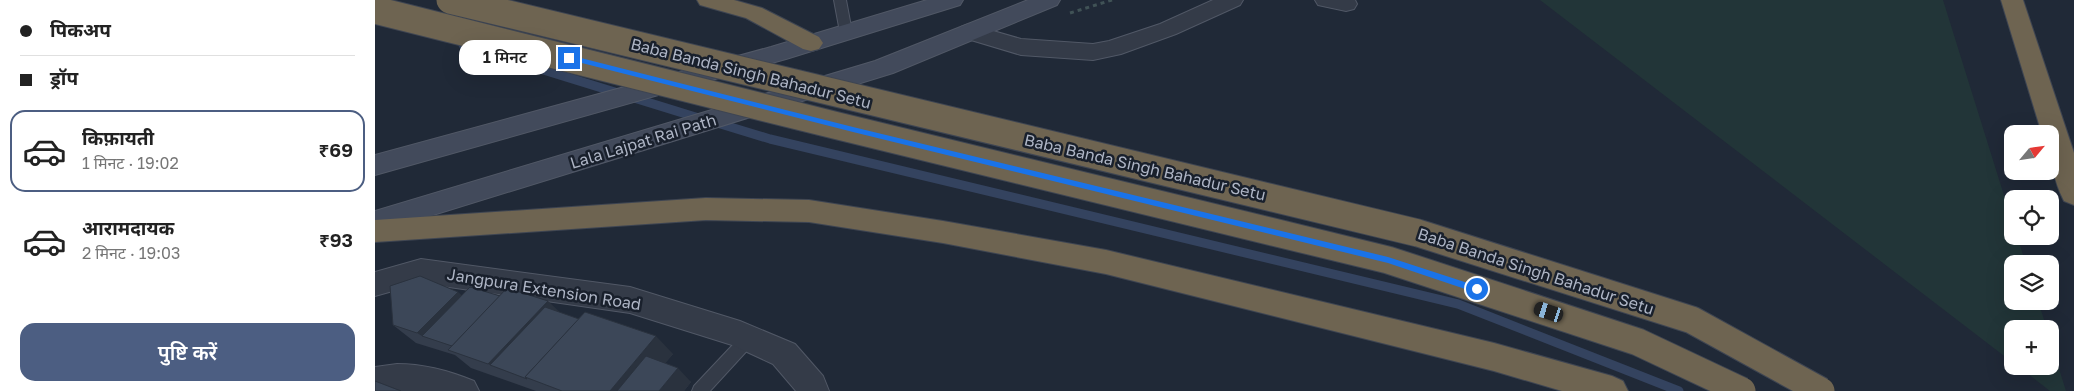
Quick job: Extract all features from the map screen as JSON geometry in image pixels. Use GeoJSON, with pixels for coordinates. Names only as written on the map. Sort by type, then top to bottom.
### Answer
{"type":"FeatureCollection","features":[{"type":"Feature","properties":{"kind":"highway","name":"Baba Banda Singh Bahadur Setu"},"geometry":{"type":"LineString","coordinates":[[450,0],[1418,232],[1692,320],[1821,391]]}},
{"type":"Feature","properties":{"kind":"highway"},"geometry":{"type":"LineString","coordinates":[[708,0],[755,13],[811,43]]}},
{"type":"Feature","properties":{"kind":"highway"},"geometry":{"type":"LineString","coordinates":[[2012,0],[2074,194]]}},
{"type":"Feature","properties":{"kind":"highway","name":"Baba Banda Singh Bahadur Setu"},"geometry":{"type":"LineString","coordinates":[[375,10],[853,130],[1388,260],[1638,342],[1742,391]]}},
{"type":"Feature","properties":{"kind":"highway"},"geometry":{"type":"LineString","coordinates":[[375,22],[435,25]]}},
{"type":"Feature","properties":{"kind":"highway"},"geometry":{"type":"LineString","coordinates":[[375,231],[706,209],[809,211],[943,232],[1106,262],[1494,358],[1612,391]]}},
{"type":"Feature","properties":{"kind":"main road"},"geometry":{"type":"LineString","coordinates":[[375,165],[778,53],[933,4],[952,0]]}},
{"type":"Feature","properties":{"kind":"main road","name":"Lala Lajpat Rai Path"},"geometry":{"type":"LineString","coordinates":[[375,222],[884,67],[1049,0]]}},
{"type":"Feature","properties":{"kind":"street"},"geometry":{"type":"LineString","coordinates":[[969,32],[1021,47],[1093,52],[1113,48],[1168,29],[1232,0]]}},
{"type":"Feature","properties":{"kind":"street","name":"Jangpura Extension Road"},"geometry":{"type":"LineString","coordinates":[[375,284],[421,271],[630,300],[749,338],[784,354],[817,389]]}},
{"type":"Feature","properties":{"kind":"street"},"geometry":{"type":"LineString","coordinates":[[375,380],[397,377],[425,380],[463,391]]}},
{"type":"Feature","properties":{"kind":"lane"},"geometry":{"type":"LineString","coordinates":[[839,0],[846,32]]}},
{"type":"Feature","properties":{"kind":"lane"},"geometry":{"type":"LineString","coordinates":[[700,391],[749,338]]}},
{"type":"Feature","properties":{"kind":"path"},"geometry":{"type":"LineString","coordinates":[[1102,3],[1112,0]]}},
{"type":"Feature","properties":{"kind":"green space"},"geometry":{"type":"Polygon","coordinates":[[[1540,0],[1943,0],[2004,195],[2004,245],[2020,245],[2023,255],[2004,255],[2004,310],[2041,310],[2044,320],[2004,320],[2004,356],[1540,0]]]}},
{"type":"Feature","properties":{"kind":"green space"},"geometry":{"type":"Polygon","coordinates":[[[2059,369],[2066,391],[2050,391],[2030,375],[2059,375],[2059,369]]]}},
{"type":"Feature","properties":{"kind":"building"},"geometry":{"type":"Polygon","coordinates":[[[420,276],[458,292],[417,333],[393,325],[390,286],[420,276]]]}},
{"type":"Feature","properties":{"kind":"building"},"geometry":{"type":"Polygon","coordinates":[[[470,287],[500,296],[452,346],[422,336],[470,287]]]}},
{"type":"Feature","properties":{"kind":"building"},"geometry":{"type":"Polygon","coordinates":[[[507,288],[548,301],[488,364],[448,350],[507,288]]]}},
{"type":"Feature","properties":{"kind":"building"},"geometry":{"type":"Polygon","coordinates":[[[545,307],[579,319],[525,377],[527,379],[490,365],[545,307]]]}},
{"type":"Feature","properties":{"kind":"building"},"geometry":{"type":"Polygon","coordinates":[[[585,312],[656,336],[610,391],[562,391],[525,377],[585,312]]]}},
{"type":"Feature","properties":{"kind":"building"},"geometry":{"type":"Polygon","coordinates":[[[646,356],[678,368],[659,391],[617,391],[646,356]]]}},
{"type":"Feature","properties":{"kind":"building"},"geometry":{"type":"Polygon","coordinates":[[[375,381],[401,391],[375,391],[375,381]]]}},
{"type":"Feature","properties":{"kind":"waterway"},"geometry":{"type":"LineString","coordinates":[[463,45],[702,119]]}},
{"type":"Feature","properties":{"kind":"waterway"},"geometry":{"type":"LineString","coordinates":[[714,122],[770,139],[1458,304],[1679,391]]}},
{"type":"Feature","properties":{"kind":"route"},"geometry":{"type":"LineString","coordinates":[[569,58],[853,130],[1388,260],[1477,289]]}}]}
